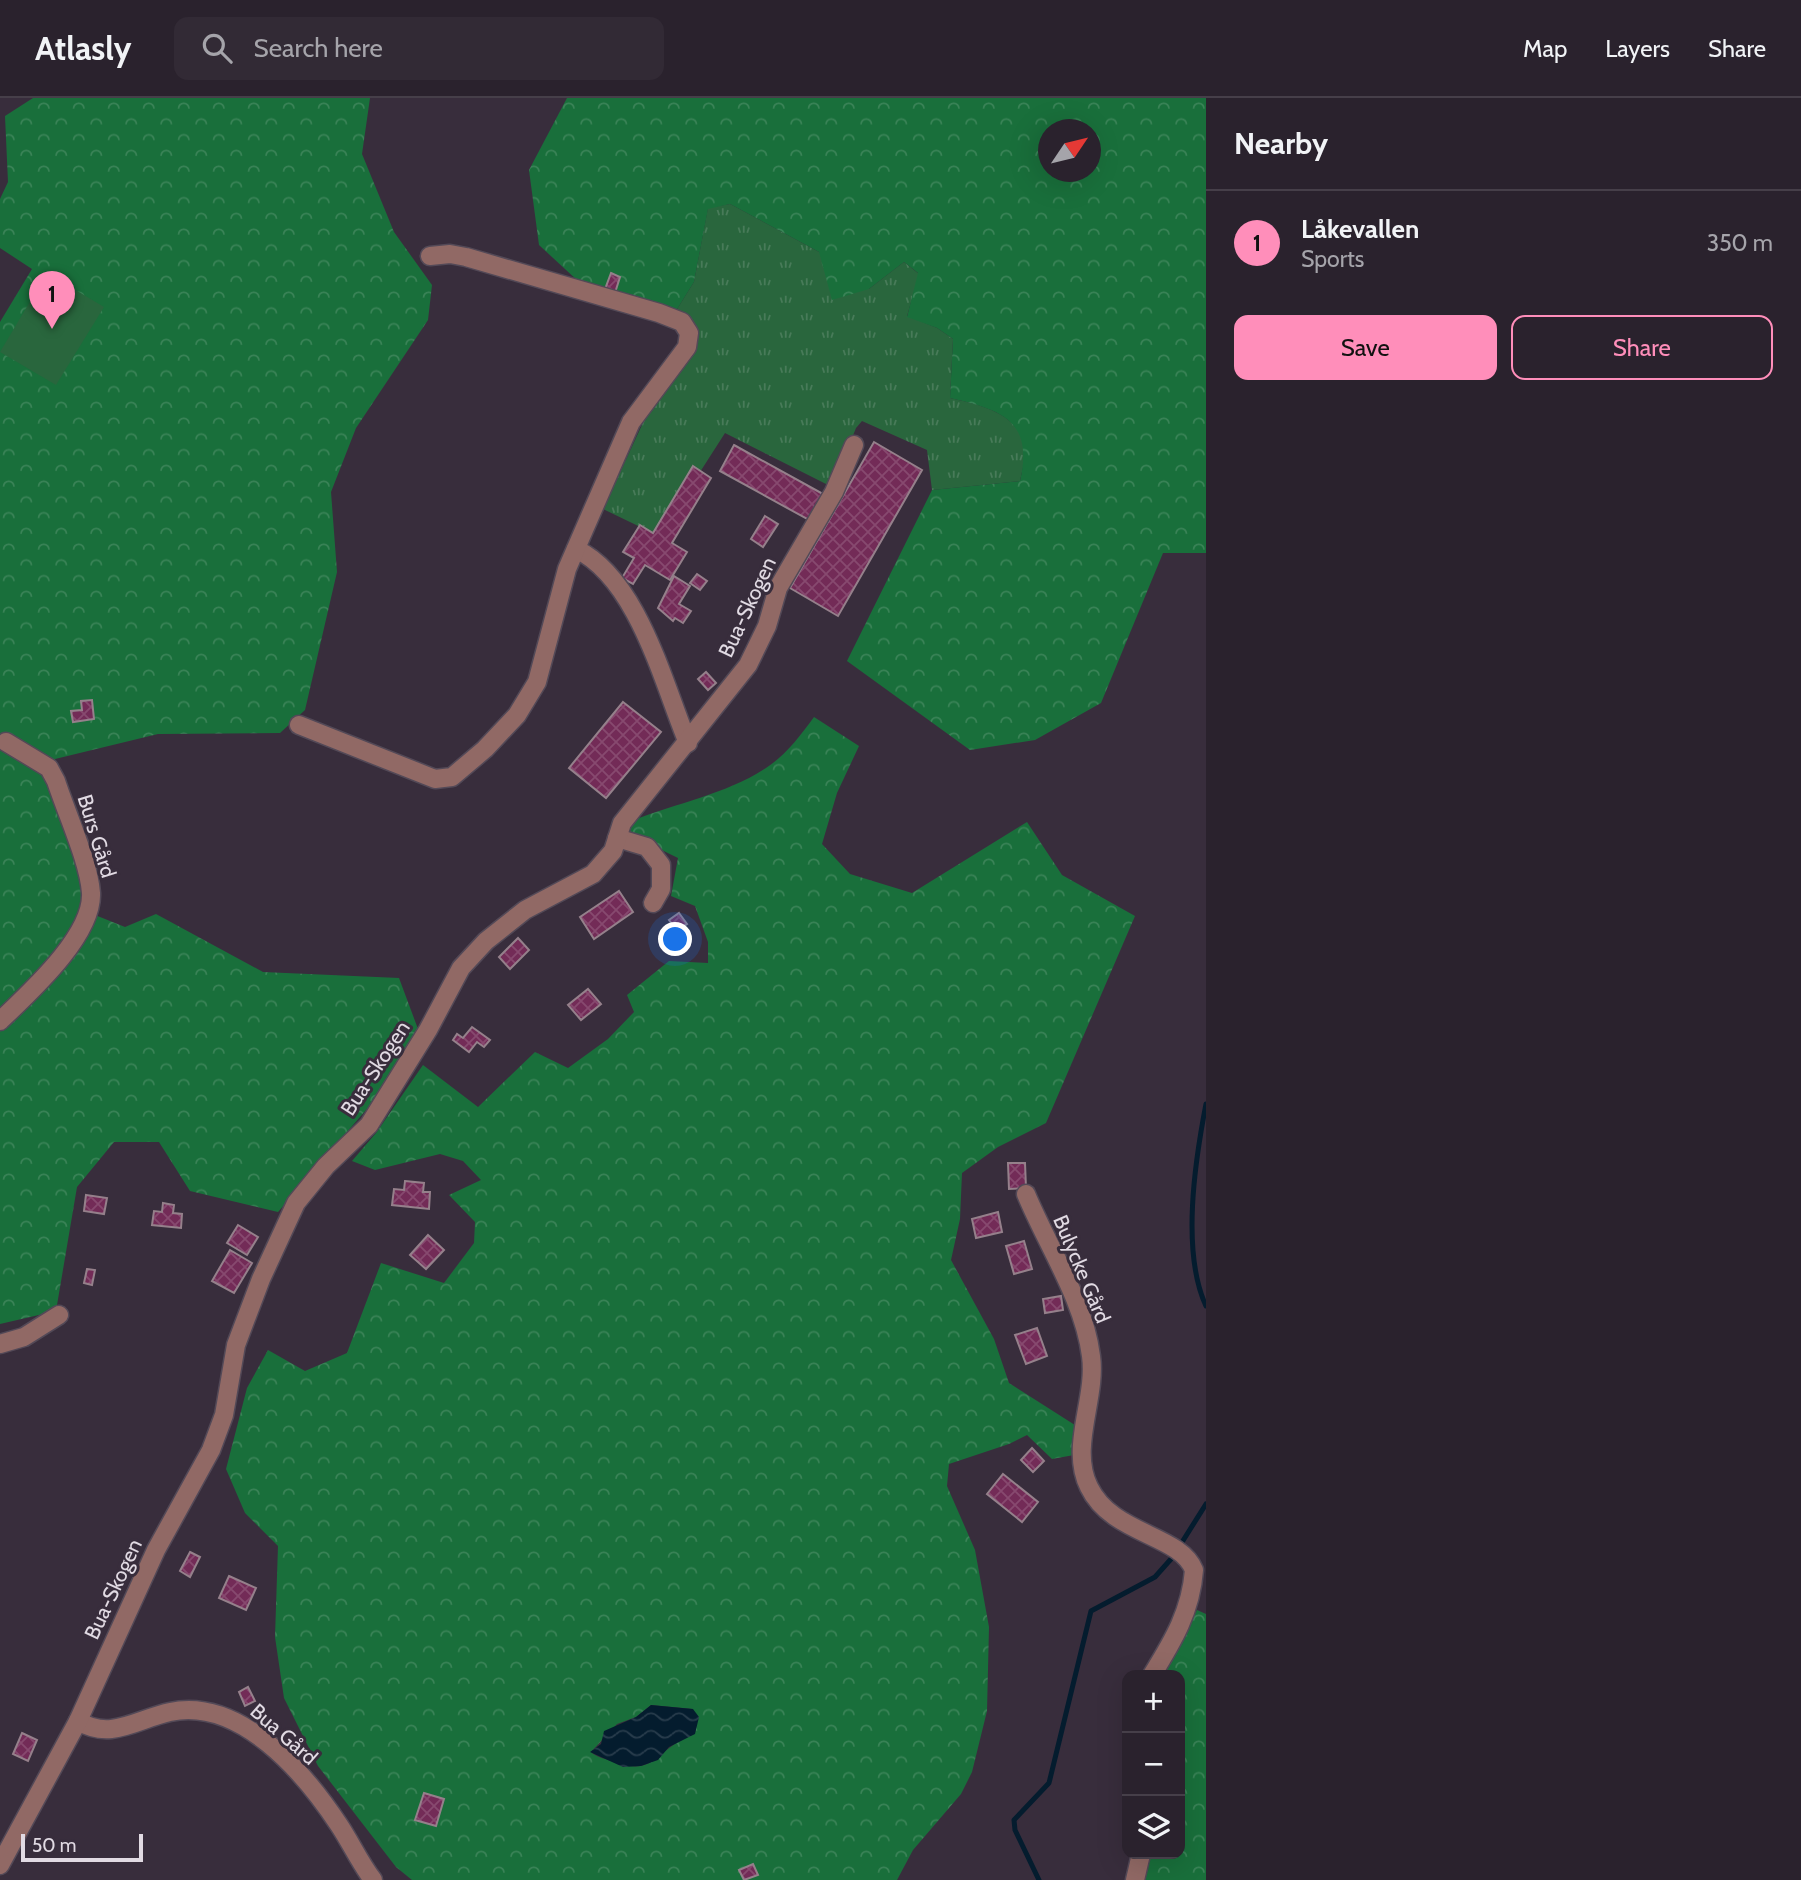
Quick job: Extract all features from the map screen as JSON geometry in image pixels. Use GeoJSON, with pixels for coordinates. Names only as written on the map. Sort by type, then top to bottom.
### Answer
{"type":"FeatureCollection","features":[{"type":"Feature","properties":{"kind":"street"},"geometry":{"type":"LineString","coordinates":[[299,725],[435,779],[452,777],[502,732],[537,682],[551,637],[558,594],[631,422],[687,347],[689,333],[682,322],[659,313],[466,257],[450,254],[430,256]]}},
{"type":"Feature","properties":{"kind":"street","name":"Bua-Skogen"},"geometry":{"type":"LineString","coordinates":[[0,1865],[78,1721],[156,1550],[211,1450],[225,1415],[236,1345],[261,1279],[296,1203],[326,1166],[369,1125],[428,1030],[461,968],[486,941],[525,910],[593,874],[613,851],[622,823],[748,665],[767,626],[778,588],[834,492],[854,445]]}},
{"type":"Feature","properties":{"kind":"street"},"geometry":{"type":"LineString","coordinates":[[576,549],[600,563],[644,631],[688,743]]}},
{"type":"Feature","properties":{"kind":"street","name":"Burs Gård"},"geometry":{"type":"LineString","coordinates":[[0,1021],[76,936],[89,913],[91,893],[55,781],[48,768],[6,742]]}},
{"type":"Feature","properties":{"kind":"street"},"geometry":{"type":"LineString","coordinates":[[617,838],[647,847],[661,865],[661,889],[653,903]]}},
{"type":"Feature","properties":{"kind":"street","name":"Bulycke Gård"},"geometry":{"type":"LineString","coordinates":[[1026,1194],[1084,1325],[1092,1357],[1083,1466],[1087,1484],[1101,1505],[1137,1531],[1180,1550],[1194,1570],[1193,1589],[1182,1626],[1155,1670]]}},
{"type":"Feature","properties":{"kind":"street"},"geometry":{"type":"LineString","coordinates":[[0,1344],[23,1337],[58,1315]]}},
{"type":"Feature","properties":{"kind":"street","name":"Bua Gård"},"geometry":{"type":"LineString","coordinates":[[78,1721],[90,1728],[115,1730],[170,1712],[197,1710],[225,1715],[246,1725],[317,1795],[373,1880]]}},
{"type":"Feature","properties":{"kind":"street"},"geometry":{"type":"LineString","coordinates":[[1135,1880],[1140,1859]]}},
{"type":"Feature","properties":{"kind":"green space"},"geometry":{"type":"Polygon","coordinates":[[[33,98],[370,98],[362,154],[394,232],[432,285],[428,320],[356,428],[331,492],[337,572],[305,710],[280,733],[158,734],[55,759],[96,896],[95,915],[125,927],[156,914],[263,972],[399,978],[418,1029],[385,1088],[278,1212],[190,1191],[159,1142],[114,1142],[77,1187],[56,1311],[0,1324],[0,322],[32,269],[0,248],[0,199],[8,182],[5,116],[33,98]]]}},
{"type":"Feature","properties":{"kind":"green space"},"geometry":{"type":"Polygon","coordinates":[[[567,98],[1206,98],[1206,553],[1163,553],[1101,703],[1035,740],[970,750],[847,661],[932,490],[1020,481],[1023,460],[1022,444],[1017,431],[998,413],[950,398],[953,339],[937,328],[907,317],[918,273],[904,262],[869,289],[832,300],[819,252],[730,204],[708,209],[694,282],[676,311],[578,281],[539,245],[529,170],[567,98]]]}},
{"type":"Feature","properties":{"kind":"green space"},"geometry":{"type":"Polygon","coordinates":[[[730,204],[819,252],[869,289],[904,262],[919,274],[907,316],[937,328],[953,339],[950,398],[996,412],[1015,426],[1025,448],[1020,481],[932,490],[927,450],[862,421],[856,428],[832,487],[725,433],[659,536],[603,509],[648,412],[694,343],[676,311],[694,282],[708,208],[730,204]]]}},
{"type":"Feature","properties":{"kind":"green space"},"geometry":{"type":"Polygon","coordinates":[[[47,273],[104,307],[56,385],[0,352],[47,273]]]}},
{"type":"Feature","properties":{"kind":"green space"},"geometry":{"type":"Polygon","coordinates":[[[814,717],[859,746],[837,793],[822,844],[850,874],[912,893],[1027,822],[1062,875],[1135,916],[1046,1123],[998,1147],[962,1173],[960,1219],[951,1260],[994,1339],[1009,1383],[1078,1427],[1074,1455],[1052,1459],[1027,1435],[1009,1444],[949,1464],[947,1486],[975,1550],[989,1627],[987,1711],[972,1772],[961,1794],[913,1850],[897,1880],[412,1880],[396,1867],[318,1766],[284,1698],[275,1637],[278,1546],[245,1513],[226,1469],[247,1388],[268,1350],[305,1371],[347,1353],[381,1263],[444,1283],[474,1243],[475,1222],[449,1195],[481,1180],[463,1161],[440,1154],[375,1170],[352,1161],[376,1133],[423,1065],[478,1107],[535,1052],[568,1068],[608,1039],[634,1012],[627,995],[669,961],[708,963],[708,942],[695,906],[671,896],[678,858],[629,834],[634,820],[751,777],[780,757],[814,717]],[[651,1705],[636,1717],[617,1724],[591,1752],[625,1765],[643,1765],[683,1739],[693,1709],[651,1705]]]}},
{"type":"Feature","properties":{"kind":"green space"},"geometry":{"type":"Polygon","coordinates":[[[1197,1610],[1206,1614],[1206,1880],[1144,1880],[1148,1859],[1185,1859],[1185,1670],[1164,1670],[1197,1610]]]}},
{"type":"Feature","properties":{"kind":"water"},"geometry":{"type":"Polygon","coordinates":[[[651,1705],[693,1709],[699,1717],[695,1734],[669,1747],[658,1760],[641,1766],[623,1767],[590,1752],[601,1744],[604,1731],[636,1717],[651,1705]]]}},
{"type":"Feature","properties":{"kind":"building"},"geometry":{"type":"Polygon","coordinates":[[[611,273],[620,277],[614,296],[604,292],[611,273]]]}},
{"type":"Feature","properties":{"kind":"building"},"geometry":{"type":"Polygon","coordinates":[[[874,442],[922,470],[838,616],[790,588],[874,442]]]}},
{"type":"Feature","properties":{"kind":"building"},"geometry":{"type":"Polygon","coordinates":[[[734,445],[823,494],[809,520],[720,471],[734,445]]]}},
{"type":"Feature","properties":{"kind":"building"},"geometry":{"type":"Polygon","coordinates":[[[693,466],[711,478],[672,543],[687,552],[670,580],[645,565],[633,584],[622,578],[634,558],[623,552],[640,525],[653,533],[693,466]]]}},
{"type":"Feature","properties":{"kind":"building"},"geometry":{"type":"Polygon","coordinates":[[[765,516],[778,524],[763,547],[751,539],[765,516]]]}},
{"type":"Feature","properties":{"kind":"building"},"geometry":{"type":"Polygon","coordinates":[[[697,574],[707,581],[700,590],[690,583],[697,574]]]}},
{"type":"Feature","properties":{"kind":"building"},"geometry":{"type":"Polygon","coordinates":[[[674,576],[690,586],[679,604],[691,611],[683,623],[675,618],[673,621],[658,608],[674,576]]]}},
{"type":"Feature","properties":{"kind":"building"},"geometry":{"type":"Polygon","coordinates":[[[706,672],[716,683],[708,690],[698,679],[706,672]]]}},
{"type":"Feature","properties":{"kind":"building"},"geometry":{"type":"Polygon","coordinates":[[[92,700],[94,719],[73,722],[71,711],[82,710],[81,701],[92,700]]]}},
{"type":"Feature","properties":{"kind":"building"},"geometry":{"type":"Polygon","coordinates":[[[623,702],[661,732],[606,798],[569,768],[623,702]]]}},
{"type":"Feature","properties":{"kind":"building"},"geometry":{"type":"Polygon","coordinates":[[[619,891],[633,912],[594,939],[580,917],[619,891]]]}},
{"type":"Feature","properties":{"kind":"building"},"geometry":{"type":"Polygon","coordinates":[[[679,913],[687,924],[677,931],[669,920],[679,913]]]}},
{"type":"Feature","properties":{"kind":"building"},"geometry":{"type":"Polygon","coordinates":[[[518,938],[529,950],[510,969],[499,957],[518,938]]]}},
{"type":"Feature","properties":{"kind":"building"},"geometry":{"type":"Polygon","coordinates":[[[588,989],[601,1004],[581,1020],[568,1005],[588,989]]]}},
{"type":"Feature","properties":{"kind":"building"},"geometry":{"type":"Polygon","coordinates":[[[472,1027],[490,1040],[484,1047],[477,1042],[469,1052],[453,1040],[457,1034],[463,1038],[472,1027]]]}},
{"type":"Feature","properties":{"kind":"building"},"geometry":{"type":"Polygon","coordinates":[[[1008,1163],[1025,1163],[1026,1188],[1009,1189],[1008,1163]]]}},
{"type":"Feature","properties":{"kind":"building"},"geometry":{"type":"Polygon","coordinates":[[[405,1181],[424,1183],[423,1192],[430,1192],[429,1209],[392,1205],[394,1189],[404,1190],[405,1181]]]}},
{"type":"Feature","properties":{"kind":"building"},"geometry":{"type":"Polygon","coordinates":[[[86,1195],[107,1198],[104,1214],[84,1211],[86,1195]]]}},
{"type":"Feature","properties":{"kind":"building"},"geometry":{"type":"Polygon","coordinates":[[[163,1203],[174,1205],[173,1213],[182,1214],[181,1228],[152,1225],[154,1211],[162,1212],[163,1203]]]}},
{"type":"Feature","properties":{"kind":"building"},"geometry":{"type":"Polygon","coordinates":[[[998,1212],[1002,1232],[976,1238],[972,1219],[998,1212]]]}},
{"type":"Feature","properties":{"kind":"building"},"geometry":{"type":"Polygon","coordinates":[[[238,1225],[258,1237],[247,1255],[227,1243],[238,1225]]]}},
{"type":"Feature","properties":{"kind":"building"},"geometry":{"type":"Polygon","coordinates":[[[428,1235],[444,1250],[426,1269],[410,1255],[428,1235]]]}},
{"type":"Feature","properties":{"kind":"building"},"geometry":{"type":"Polygon","coordinates":[[[1024,1241],[1032,1269],[1014,1274],[1006,1246],[1024,1241]]]}},
{"type":"Feature","properties":{"kind":"building"},"geometry":{"type":"Polygon","coordinates":[[[230,1250],[252,1263],[234,1293],[212,1281],[230,1250]]]}},
{"type":"Feature","properties":{"kind":"building"},"geometry":{"type":"Polygon","coordinates":[[[87,1269],[95,1270],[92,1285],[84,1283],[87,1269]]]}},
{"type":"Feature","properties":{"kind":"building"},"geometry":{"type":"Polygon","coordinates":[[[1061,1296],[1063,1310],[1045,1313],[1043,1299],[1061,1296]]]}},
{"type":"Feature","properties":{"kind":"building"},"geometry":{"type":"Polygon","coordinates":[[[1037,1328],[1047,1356],[1026,1364],[1015,1335],[1037,1328]]]}},
{"type":"Feature","properties":{"kind":"building"},"geometry":{"type":"Polygon","coordinates":[[[1032,1448],[1044,1461],[1033,1472],[1021,1460],[1032,1448]]]}},
{"type":"Feature","properties":{"kind":"building"},"geometry":{"type":"Polygon","coordinates":[[[1003,1474],[1038,1502],[1022,1522],[987,1494],[1003,1474]]]}},
{"type":"Feature","properties":{"kind":"building"},"geometry":{"type":"Polygon","coordinates":[[[190,1552],[200,1557],[190,1577],[180,1571],[190,1552]]]}},
{"type":"Feature","properties":{"kind":"building"},"geometry":{"type":"Polygon","coordinates":[[[229,1576],[256,1588],[246,1610],[219,1598],[229,1576]]]}},
{"type":"Feature","properties":{"kind":"building"},"geometry":{"type":"Polygon","coordinates":[[[248,1687],[255,1701],[245,1706],[239,1692],[248,1687]]]}},
{"type":"Feature","properties":{"kind":"building"},"geometry":{"type":"Polygon","coordinates":[[[22,1733],[37,1740],[28,1761],[13,1754],[22,1733]]]}},
{"type":"Feature","properties":{"kind":"building"},"geometry":{"type":"Polygon","coordinates":[[[424,1793],[444,1799],[436,1826],[415,1820],[424,1793]]]}},
{"type":"Feature","properties":{"kind":"building"},"geometry":{"type":"Polygon","coordinates":[[[753,1864],[758,1875],[744,1880],[739,1870],[753,1864]]]}},
{"type":"Feature","properties":{"kind":"waterway"},"geometry":{"type":"LineString","coordinates":[[1206,1104],[1192,1206],[1194,1260],[1198,1284],[1206,1306]]}},
{"type":"Feature","properties":{"kind":"waterway"},"geometry":{"type":"LineString","coordinates":[[1179,1547],[1206,1504]]}},
{"type":"Feature","properties":{"kind":"waterway"},"geometry":{"type":"LineString","coordinates":[[1039,1880],[1015,1830],[1014,1820],[1049,1783],[1091,1611],[1155,1577],[1171,1559]]}},
{"type":"Feature","properties":{"kind":"place","name":"Låkevallen"},"geometry":{"type":"Point","coordinates":[52,329]}}]}
